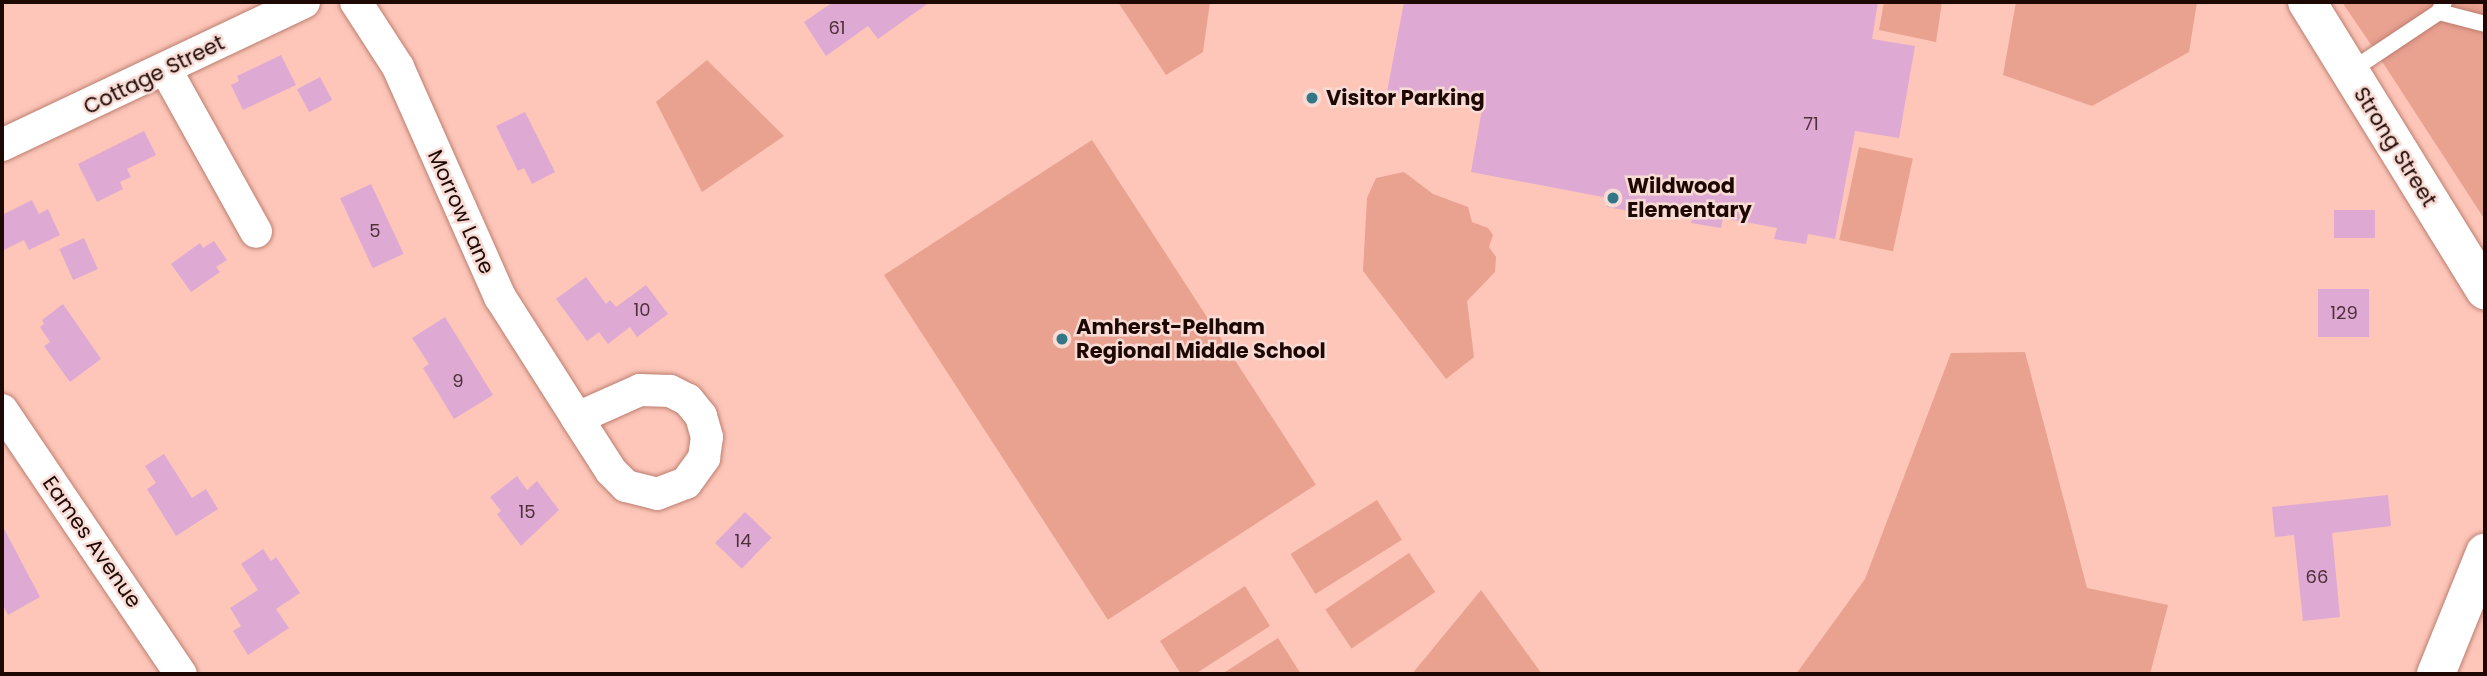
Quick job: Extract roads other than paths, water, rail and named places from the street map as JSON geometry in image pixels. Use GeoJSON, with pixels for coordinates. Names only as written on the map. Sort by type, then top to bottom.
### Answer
{"type":"FeatureCollection","features":[{"type":"Feature","properties":{"kind":"main road","name":"Strong Street"},"geometry":{"type":"LineString","coordinates":[[2306,2],[2485,290]]}},
{"type":"Feature","properties":{"kind":"main road"},"geometry":{"type":"LineString","coordinates":[[2436,674],[2485,553]]}},
{"type":"Feature","properties":{"kind":"street","name":"Cottage Street"},"geometry":{"type":"LineString","coordinates":[[2,145],[166,70],[304,2]]}},
{"type":"Feature","properties":{"kind":"street","name":"Morrow Lane"},"geometry":{"type":"LineString","coordinates":[[356,2],[398,66],[500,298],[577,418]]}},
{"type":"Feature","properties":{"kind":"street"},"geometry":{"type":"LineString","coordinates":[[166,70],[256,232]]}},
{"type":"Feature","properties":{"kind":"street","name":"Eames Avenue"},"geometry":{"type":"LineString","coordinates":[[2,410],[181,674]]}},
{"type":"Feature","properties":{"kind":"lane"},"geometry":{"type":"LineString","coordinates":[[2349,72],[2442,7],[2485,24]]}},
{"type":"Feature","properties":{"kind":"place","name":"Visitor Parking"},"geometry":{"type":"Point","coordinates":[1312,98]}},
{"type":"Feature","properties":{"kind":"place","name":"Wildwood Elementary"},"geometry":{"type":"Point","coordinates":[1613,198]}},
{"type":"Feature","properties":{"kind":"place","name":"Amherst-Pelham Regional Middle School"},"geometry":{"type":"Point","coordinates":[1062,339]}}]}
